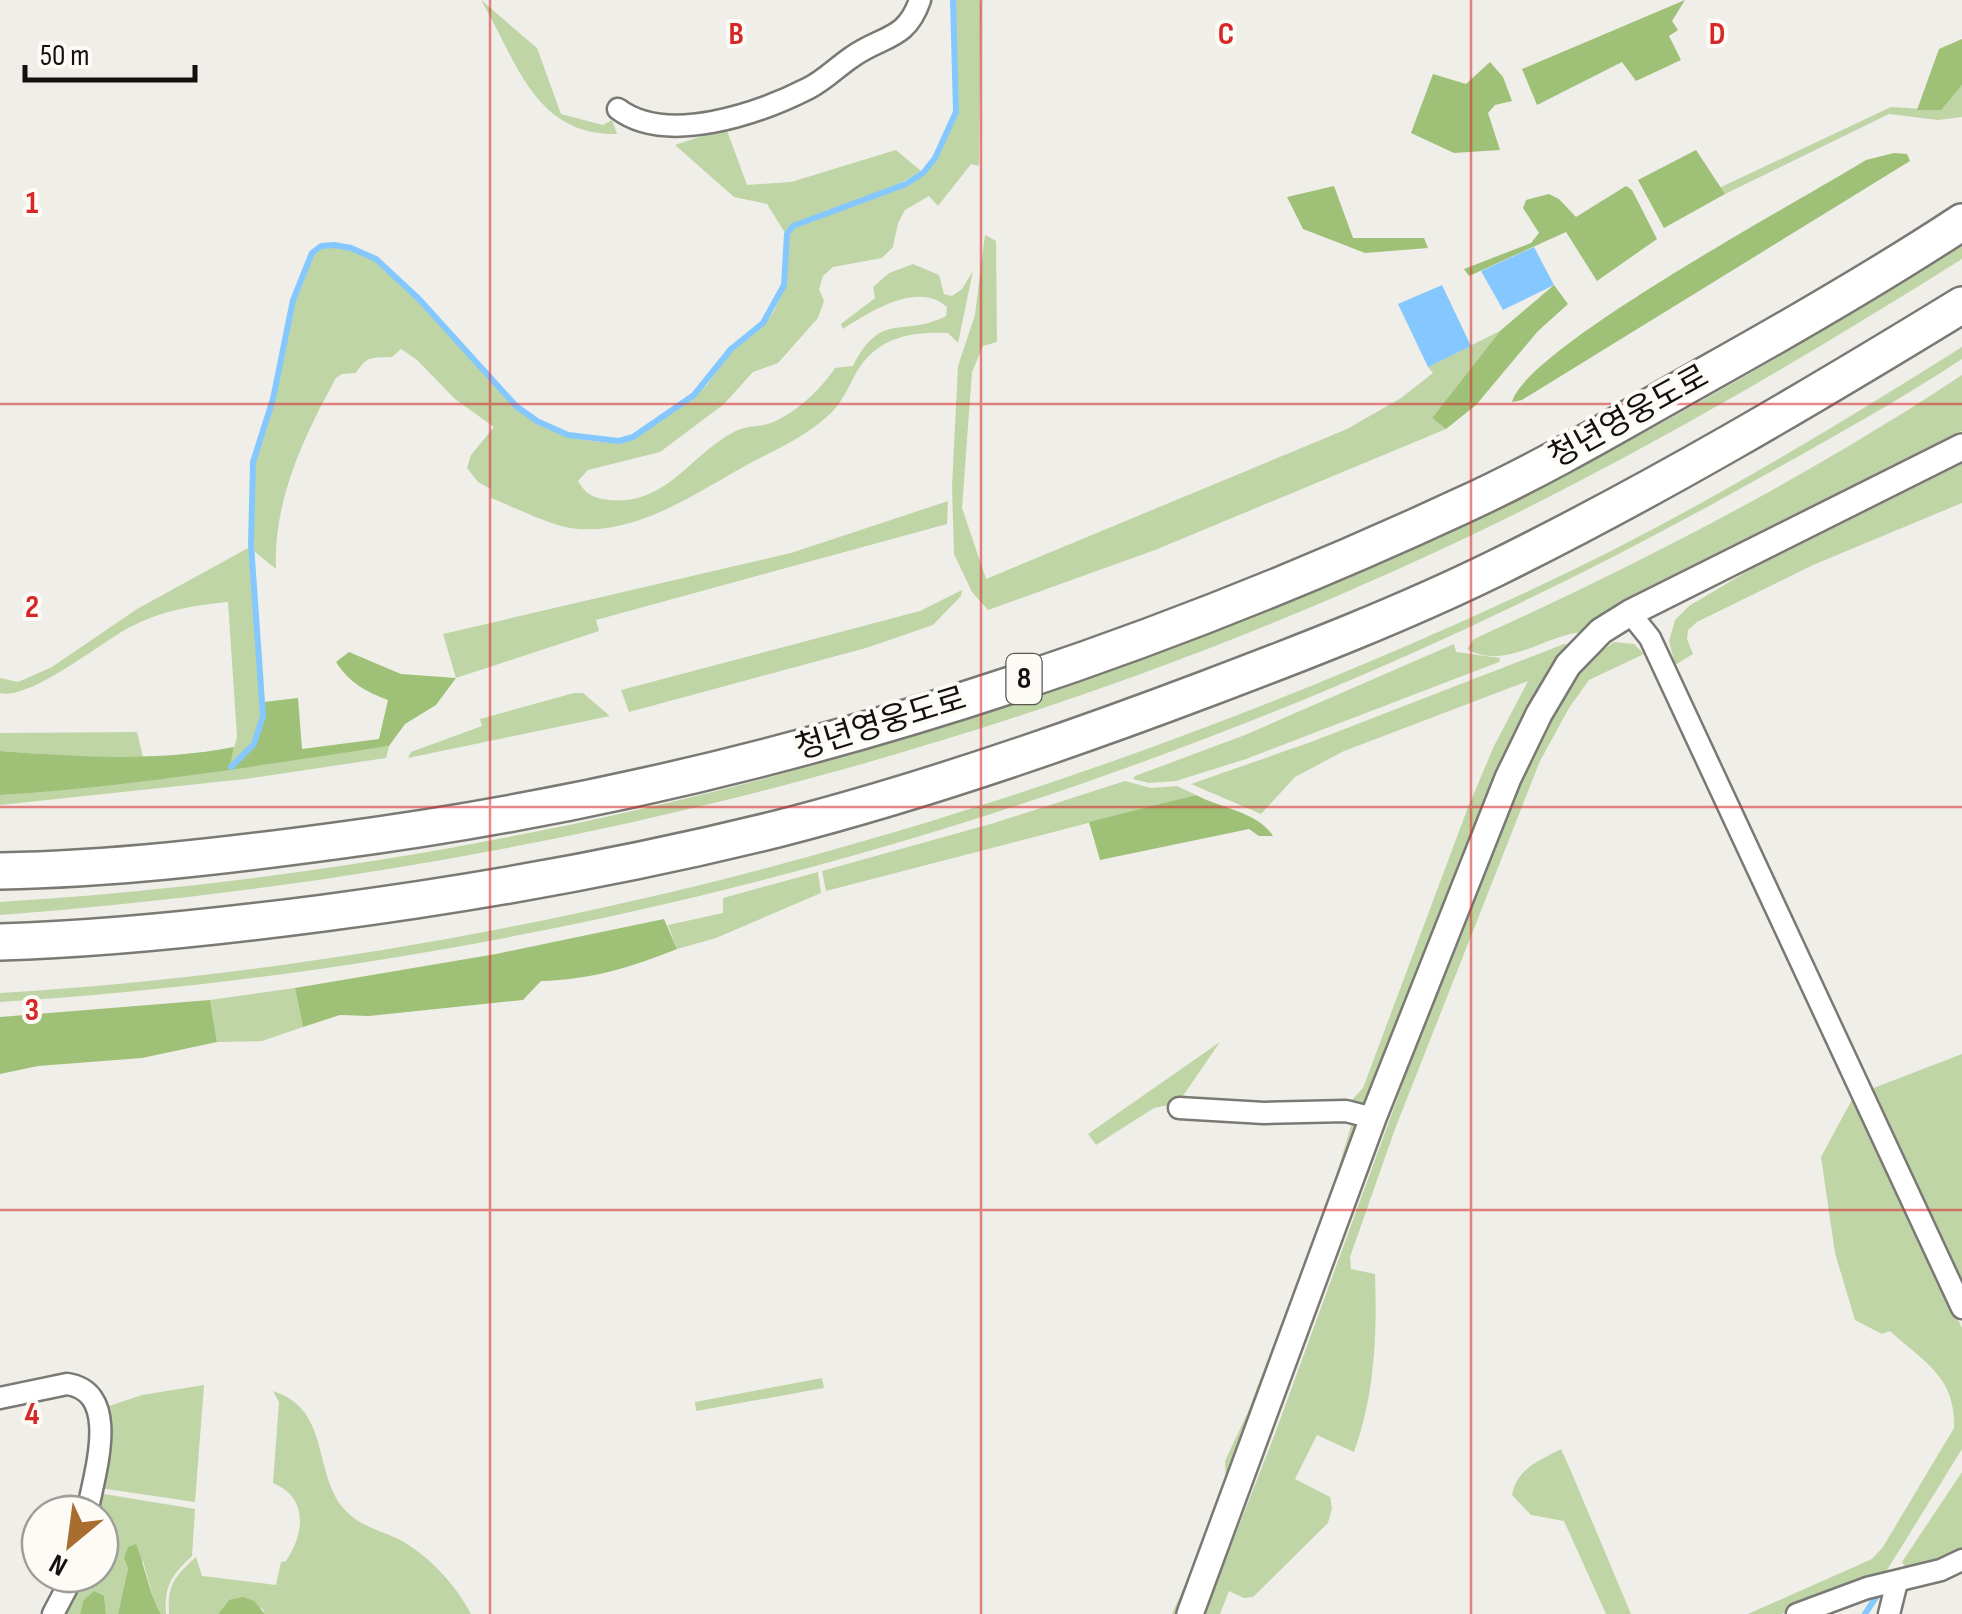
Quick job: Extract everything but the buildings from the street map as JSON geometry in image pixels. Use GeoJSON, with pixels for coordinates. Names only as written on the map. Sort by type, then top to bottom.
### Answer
{"type":"FeatureCollection","features":[{"type":"Feature","properties":{"kind":"highway","name":"청년영웅도로"},"geometry":{"type":"LineString","coordinates":[[0,872],[207,858],[400,832],[565,804],[763,760],[938,708],[1114,649],[1292,581],[1464,506],[1774,337],[1962,222]]}},
{"type":"Feature","properties":{"kind":"highway","name":"8"},"geometry":{"type":"LineString","coordinates":[[0,942],[214,928],[541,880],[781,828],[960,775],[1138,715],[1318,646],[1495,568],[1793,406],[1962,305]]}},
{"type":"Feature","properties":{"kind":"street"},"geometry":{"type":"LineString","coordinates":[[618,109],[646,123],[671,125],[699,124],[760,109],[811,87],[854,56],[898,33],[912,21],[920,0]]}},
{"type":"Feature","properties":{"kind":"street"},"geometry":{"type":"LineString","coordinates":[[1190,1614],[1373,1118],[1493,812],[1539,714],[1580,650],[1600,631],[1630,613],[1962,447]]}},
{"type":"Feature","properties":{"kind":"street"},"geometry":{"type":"LineString","coordinates":[[1630,613],[1650,638],[1962,1308]]}},
{"type":"Feature","properties":{"kind":"street"},"geometry":{"type":"LineString","coordinates":[[1179,1108],[1264,1113],[1346,1111],[1373,1118]]}},
{"type":"Feature","properties":{"kind":"street"},"geometry":{"type":"LineString","coordinates":[[0,1398],[67,1384],[77,1385],[94,1398],[102,1422],[90,1494]]}},
{"type":"Feature","properties":{"kind":"street"},"geometry":{"type":"LineString","coordinates":[[1797,1614],[1962,1560]]}},
{"type":"Feature","properties":{"kind":"street"},"geometry":{"type":"LineString","coordinates":[[1889,1614],[1896,1582]]}},
{"type":"Feature","properties":{"kind":"green space"},"geometry":{"type":"Polygon","coordinates":[[[481,0],[537,48],[561,114],[603,125],[612,120],[617,134],[589,131],[566,122],[547,108],[518,69],[481,0]]]}},
{"type":"Feature","properties":{"kind":"green space"},"geometry":{"type":"Polygon","coordinates":[[[955,0],[980,0],[981,5],[979,166],[971,164],[938,206],[929,196],[905,210],[893,247],[882,258],[833,267],[823,276],[819,289],[824,301],[818,318],[778,363],[753,372],[724,404],[660,452],[588,470],[578,481],[587,493],[604,499],[629,500],[646,495],[734,432],[771,423],[798,407],[835,368],[853,366],[863,349],[883,331],[946,316],[947,307],[935,300],[909,298],[881,307],[843,329],[841,324],[875,298],[873,287],[889,273],[913,264],[939,275],[944,294],[952,296],[962,289],[973,271],[958,343],[948,333],[934,333],[884,344],[864,361],[836,408],[805,433],[666,509],[619,526],[595,529],[561,526],[491,498],[491,489],[478,482],[467,468],[471,455],[494,427],[455,399],[401,349],[392,357],[371,359],[356,373],[336,378],[302,446],[285,494],[276,569],[255,552],[251,509],[255,458],[274,400],[294,297],[309,260],[321,247],[359,254],[392,274],[515,405],[551,429],[592,441],[630,440],[700,392],[732,350],[773,313],[795,227],[906,186],[936,159],[958,113],[955,0]]]}},
{"type":"Feature","properties":{"kind":"green space"},"geometry":{"type":"Polygon","coordinates":[[[1685,0],[1672,21],[1678,30],[1669,36],[1681,60],[1636,81],[1622,62],[1537,105],[1522,69],[1685,0]]]}},
{"type":"Feature","properties":{"kind":"green space"},"geometry":{"type":"Polygon","coordinates":[[[1962,39],[1962,85],[1941,110],[1917,110],[1939,49],[1962,39]]]}},
{"type":"Feature","properties":{"kind":"green space"},"geometry":{"type":"Polygon","coordinates":[[[1490,62],[1503,77],[1512,101],[1495,105],[1488,113],[1500,150],[1454,153],[1411,133],[1433,74],[1466,84],[1490,62]]]}},
{"type":"Feature","properties":{"kind":"green space"},"geometry":{"type":"Polygon","coordinates":[[[1962,85],[1962,117],[1938,120],[1889,114],[1725,194],[1719,188],[1891,107],[1940,110],[1962,85]]]}},
{"type":"Feature","properties":{"kind":"green space"},"geometry":{"type":"Polygon","coordinates":[[[726,128],[747,185],[791,182],[896,150],[921,171],[882,194],[793,224],[785,233],[767,204],[734,197],[675,145],[726,128]]]}},
{"type":"Feature","properties":{"kind":"green space"},"geometry":{"type":"Polygon","coordinates":[[[1696,150],[1725,194],[1664,228],[1638,180],[1696,150]]]}},
{"type":"Feature","properties":{"kind":"green space"},"geometry":{"type":"Polygon","coordinates":[[[1907,154],[1910,161],[1522,400],[1512,402],[1529,377],[1615,311],[1866,160],[1907,154]]]}},
{"type":"Feature","properties":{"kind":"green space"},"geometry":{"type":"Polygon","coordinates":[[[1334,186],[1353,238],[1424,238],[1428,248],[1365,253],[1303,229],[1287,197],[1334,186]]]}},
{"type":"Feature","properties":{"kind":"green space"},"geometry":{"type":"Polygon","coordinates":[[[1626,186],[1632,190],[1657,239],[1597,281],[1566,232],[1469,276],[1464,269],[1531,243],[1539,233],[1523,208],[1526,200],[1549,194],[1576,217],[1626,186]]]}},
{"type":"Feature","properties":{"kind":"green space"},"geometry":{"type":"Polygon","coordinates":[[[985,235],[996,241],[997,342],[983,346],[972,372],[962,508],[986,579],[1347,429],[1401,398],[1433,373],[1428,367],[1500,331],[1432,418],[1446,429],[1155,550],[988,610],[972,592],[954,554],[952,486],[958,366],[975,315],[985,235]]]}},
{"type":"Feature","properties":{"kind":"green space"},"geometry":{"type":"Polygon","coordinates":[[[1962,245],[1962,259],[1907,293],[1742,392],[1515,514],[1336,597],[1153,669],[966,733],[777,787],[585,832],[391,869],[196,896],[0,915],[0,902],[194,885],[387,859],[580,822],[772,777],[961,722],[1146,658],[1328,586],[1505,505],[1736,381],[1962,245]]]}},
{"type":"Feature","properties":{"kind":"green space"},"geometry":{"type":"Polygon","coordinates":[[[1554,285],[1568,304],[1538,331],[1476,405],[1446,429],[1432,418],[1500,331],[1554,285]]]}},
{"type":"Feature","properties":{"kind":"green space"},"geometry":{"type":"Polygon","coordinates":[[[1962,347],[1962,359],[1885,407],[1550,588],[1340,684],[1125,768],[906,840],[683,900],[458,947],[230,981],[0,1002],[0,993],[199,975],[396,948],[592,910],[785,863],[976,807],[1165,742],[1351,670],[1533,589],[1751,475],[1962,347]]]}},
{"type":"Feature","properties":{"kind":"green space"},"geometry":{"type":"Polygon","coordinates":[[[1962,375],[1962,431],[1587,632],[1512,654],[1482,655],[1467,649],[1474,639],[1662,549],[1784,483],[1962,375]]]}},
{"type":"Feature","properties":{"kind":"green space"},"geometry":{"type":"Polygon","coordinates":[[[1962,462],[1962,503],[1813,565],[1697,622],[1688,630],[1693,654],[1675,665],[1669,641],[1675,620],[1689,606],[1768,559],[1962,462]]]}},
{"type":"Feature","properties":{"kind":"green space"},"geometry":{"type":"Polygon","coordinates":[[[948,501],[947,524],[596,620],[599,631],[456,678],[443,634],[791,553],[948,501]]]}},
{"type":"Feature","properties":{"kind":"green space"},"geometry":{"type":"Polygon","coordinates":[[[250,547],[261,716],[253,743],[229,766],[237,737],[228,602],[142,621],[46,680],[13,693],[0,693],[0,678],[18,682],[52,667],[137,609],[250,547]]]}},
{"type":"Feature","properties":{"kind":"green space"},"geometry":{"type":"Polygon","coordinates":[[[962,590],[961,596],[933,625],[866,648],[629,712],[621,690],[920,611],[962,590]]]}},
{"type":"Feature","properties":{"kind":"green space"},"geometry":{"type":"Polygon","coordinates":[[[1614,642],[1634,644],[1644,654],[1589,680],[1540,761],[1395,1129],[1350,1257],[1351,1269],[1375,1274],[1375,1342],[1361,1430],[1354,1452],[1317,1435],[1295,1479],[1330,1497],[1328,1523],[1253,1597],[1244,1598],[1229,1591],[1220,1614],[1204,1614],[1273,1439],[1493,837],[1561,694],[1587,662],[1614,642]]]}},
{"type":"Feature","properties":{"kind":"green space"},"geometry":{"type":"Polygon","coordinates":[[[1454,644],[1456,652],[1500,658],[1499,662],[1246,759],[1176,781],[1149,783],[1133,779],[1245,735],[1454,644]]]}},
{"type":"Feature","properties":{"kind":"green space"},"geometry":{"type":"Polygon","coordinates":[[[1564,644],[1576,646],[1548,673],[1538,689],[1489,792],[1366,1108],[1351,1101],[1363,1088],[1467,810],[1528,681],[1344,751],[1295,777],[1261,814],[1191,784],[1564,644]]]}},
{"type":"Feature","properties":{"kind":"green space"},"geometry":{"type":"Polygon","coordinates":[[[349,652],[401,674],[456,678],[436,705],[405,724],[389,746],[146,781],[0,795],[0,751],[147,756],[234,747],[232,768],[257,739],[264,702],[298,698],[302,749],[379,739],[388,700],[359,686],[341,669],[336,662],[349,652]]]}},
{"type":"Feature","properties":{"kind":"green space"},"geometry":{"type":"Polygon","coordinates":[[[583,693],[610,716],[408,758],[411,752],[482,726],[480,719],[583,693]]]}},
{"type":"Feature","properties":{"kind":"green space"},"geometry":{"type":"Polygon","coordinates":[[[137,732],[143,757],[105,759],[0,751],[0,733],[137,732]]]}},
{"type":"Feature","properties":{"kind":"green space"},"geometry":{"type":"Polygon","coordinates":[[[389,746],[386,758],[245,779],[0,805],[0,795],[389,746]]]}},
{"type":"Feature","properties":{"kind":"green space"},"geometry":{"type":"Polygon","coordinates":[[[1125,781],[1151,788],[1177,786],[1196,795],[826,891],[822,871],[1125,781]]]}},
{"type":"Feature","properties":{"kind":"green space"},"geometry":{"type":"Polygon","coordinates":[[[1196,795],[1258,821],[1273,836],[1259,836],[1249,829],[1100,860],[1089,822],[1196,795]]]}},
{"type":"Feature","properties":{"kind":"green space"},"geometry":{"type":"Polygon","coordinates":[[[818,872],[821,893],[716,938],[677,949],[668,925],[723,913],[723,898],[818,872]]]}},
{"type":"Feature","properties":{"kind":"green space"},"geometry":{"type":"Polygon","coordinates":[[[664,919],[677,949],[610,971],[541,981],[523,1000],[369,1016],[340,1015],[303,1027],[295,988],[496,954],[664,919]]]}},
{"type":"Feature","properties":{"kind":"green space"},"geometry":{"type":"Polygon","coordinates":[[[295,988],[303,1027],[262,1041],[217,1042],[210,1000],[295,988]]]}},
{"type":"Feature","properties":{"kind":"green space"},"geometry":{"type":"Polygon","coordinates":[[[210,1000],[217,1042],[142,1058],[38,1066],[0,1074],[0,1017],[210,1000]]]}},
{"type":"Feature","properties":{"kind":"green space"},"geometry":{"type":"Polygon","coordinates":[[[1220,1042],[1178,1103],[1154,1108],[1096,1145],[1088,1134],[1220,1042]]]}},
{"type":"Feature","properties":{"kind":"green space"},"geometry":{"type":"Polygon","coordinates":[[[1962,1054],[1962,1286],[1871,1089],[1962,1054]]]}},
{"type":"Feature","properties":{"kind":"green space"},"geometry":{"type":"Polygon","coordinates":[[[1855,1094],[1962,1328],[1962,1449],[1884,1575],[1781,1614],[1748,1614],[1872,1559],[1954,1428],[1950,1396],[1936,1372],[1890,1331],[1882,1334],[1855,1320],[1835,1253],[1821,1157],[1855,1094]]]}},
{"type":"Feature","properties":{"kind":"green space"},"geometry":{"type":"Polygon","coordinates":[[[1354,1116],[1360,1125],[1181,1614],[1172,1614],[1226,1486],[1225,1461],[1247,1414],[1331,1193],[1354,1116]]]}},
{"type":"Feature","properties":{"kind":"green space"},"geometry":{"type":"Polygon","coordinates":[[[822,1378],[824,1388],[696,1411],[695,1402],[822,1378]]]}},
{"type":"Feature","properties":{"kind":"green space"},"geometry":{"type":"Polygon","coordinates":[[[204,1385],[195,1502],[100,1488],[103,1408],[142,1395],[204,1385]]]}},
{"type":"Feature","properties":{"kind":"green space"},"geometry":{"type":"Polygon","coordinates":[[[273,1391],[292,1400],[305,1413],[329,1481],[347,1512],[402,1541],[432,1563],[471,1614],[265,1614],[263,1609],[229,1600],[218,1614],[169,1614],[174,1582],[196,1557],[202,1576],[276,1585],[281,1562],[286,1561],[297,1539],[300,1517],[292,1497],[273,1483],[279,1402],[273,1391]]]}},
{"type":"Feature","properties":{"kind":"green space"},"geometry":{"type":"Polygon","coordinates":[[[1561,1449],[1631,1614],[1606,1614],[1564,1521],[1531,1515],[1512,1495],[1524,1472],[1561,1449]]]}},
{"type":"Feature","properties":{"kind":"green space"},"geometry":{"type":"Polygon","coordinates":[[[1962,1472],[1962,1553],[1919,1569],[1906,1568],[1902,1562],[1962,1472]]]}},
{"type":"Feature","properties":{"kind":"green space"},"geometry":{"type":"Polygon","coordinates":[[[120,1497],[195,1509],[192,1556],[171,1581],[166,1614],[161,1614],[155,1605],[143,1561],[128,1568],[118,1614],[106,1614],[104,1596],[83,1601],[80,1614],[62,1614],[72,1594],[120,1594],[120,1497]]]}},
{"type":"Feature","properties":{"kind":"green space"},"geometry":{"type":"Polygon","coordinates":[[[136,1544],[161,1614],[118,1614],[128,1568],[124,1558],[128,1547],[136,1544]]]}},
{"type":"Feature","properties":{"kind":"green space"},"geometry":{"type":"Polygon","coordinates":[[[91,1594],[104,1596],[106,1614],[80,1614],[83,1601],[91,1594]]]}},
{"type":"Feature","properties":{"kind":"green space"},"geometry":{"type":"Polygon","coordinates":[[[243,1597],[254,1601],[265,1614],[218,1614],[229,1600],[243,1597]]]}},
{"type":"Feature","properties":{"kind":"water"},"geometry":{"type":"Polygon","coordinates":[[[1534,247],[1554,285],[1503,310],[1481,271],[1534,247]]]}},
{"type":"Feature","properties":{"kind":"water"},"geometry":{"type":"Polygon","coordinates":[[[1442,285],[1471,346],[1428,367],[1398,304],[1442,285]]]}},
{"type":"Feature","properties":{"kind":"waterway"},"geometry":{"type":"LineString","coordinates":[[231,767],[254,744],[263,716],[251,544],[253,462],[273,399],[293,300],[312,253],[321,246],[334,245],[376,259],[419,299],[516,406],[537,421],[568,435],[619,441],[633,437],[694,395],[731,349],[763,323],[784,285],[787,234],[793,226],[906,184],[923,173],[935,158],[956,112],[953,0]]}},
{"type":"Feature","properties":{"kind":"waterway"},"geometry":{"type":"LineString","coordinates":[[1865,1614],[1876,1597]]}}]}
